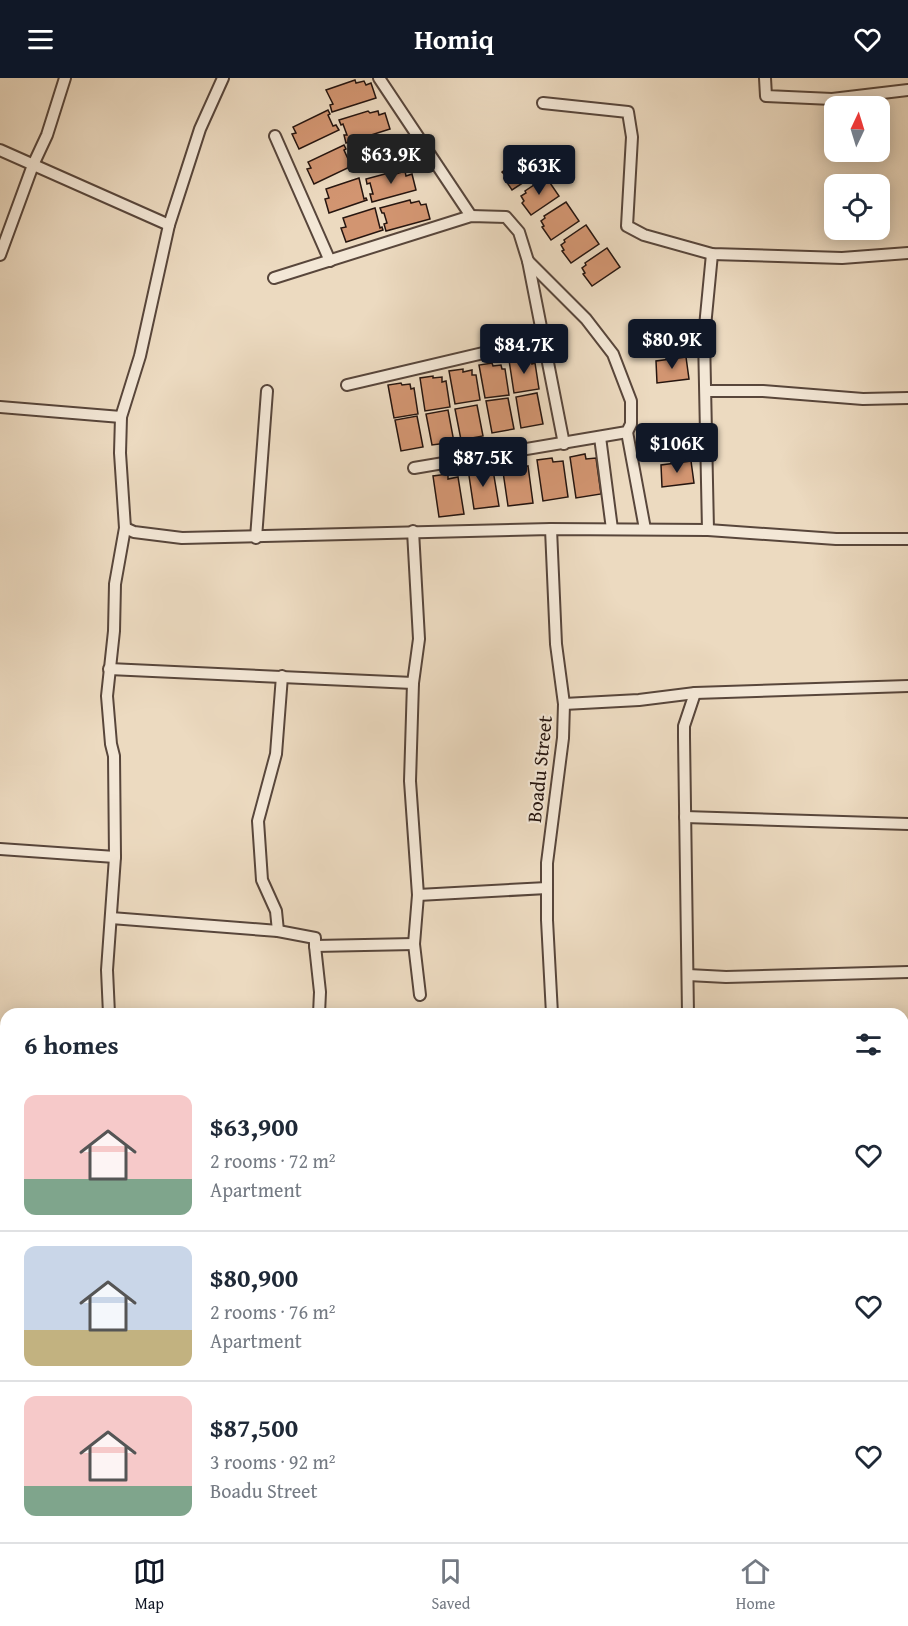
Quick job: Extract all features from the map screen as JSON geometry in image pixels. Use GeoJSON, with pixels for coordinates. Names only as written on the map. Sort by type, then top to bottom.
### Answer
{"type":"FeatureCollection","features":[{"type":"Feature","properties":{"kind":"street"},"geometry":{"type":"LineString","coordinates":[[0,255],[33,165],[47,135],[65,78]]}},
{"type":"Feature","properties":{"kind":"street"},"geometry":{"type":"LineString","coordinates":[[109,1008],[107,970],[115,857],[114,756],[107,696],[114,631],[115,585],[125,528],[120,453],[121,417],[140,356],[169,225],[200,129],[223,78]]}},
{"type":"Feature","properties":{"kind":"street"},"geometry":{"type":"LineString","coordinates":[[379,78],[471,216]]}},
{"type":"Feature","properties":{"kind":"street"},"geometry":{"type":"LineString","coordinates":[[765,78],[766,96],[832,99],[908,90]]}},
{"type":"Feature","properties":{"kind":"street"},"geometry":{"type":"LineString","coordinates":[[543,103],[628,112],[632,137],[627,226],[644,236],[712,254],[842,258],[908,253]]}},
{"type":"Feature","properties":{"kind":"street"},"geometry":{"type":"LineString","coordinates":[[275,136],[330,261]]}},
{"type":"Feature","properties":{"kind":"street"},"geometry":{"type":"LineString","coordinates":[[0,150],[169,225]]}},
{"type":"Feature","properties":{"kind":"street"},"geometry":{"type":"LineString","coordinates":[[274,278],[471,216],[506,217],[519,232],[528,261],[564,444]]}},
{"type":"Feature","properties":{"kind":"street"},"geometry":{"type":"LineString","coordinates":[[708,530],[704,337],[712,254]]}},
{"type":"Feature","properties":{"kind":"street"},"geometry":{"type":"LineString","coordinates":[[528,261],[586,319],[613,354],[631,401],[632,424],[627,432],[645,529]]}},
{"type":"Feature","properties":{"kind":"street"},"geometry":{"type":"LineString","coordinates":[[347,385],[543,339]]}},
{"type":"Feature","properties":{"kind":"street"},"geometry":{"type":"LineString","coordinates":[[256,538],[267,391]]}},
{"type":"Feature","properties":{"kind":"street"},"geometry":{"type":"LineString","coordinates":[[706,391],[763,391],[863,399],[908,398]]}},
{"type":"Feature","properties":{"kind":"street"},"geometry":{"type":"LineString","coordinates":[[0,407],[121,417]]}},
{"type":"Feature","properties":{"kind":"street"},"geometry":{"type":"LineString","coordinates":[[414,468],[627,432]]}},
{"type":"Feature","properties":{"kind":"street"},"geometry":{"type":"LineString","coordinates":[[600,437],[612,529]]}},
{"type":"Feature","properties":{"kind":"street"},"geometry":{"type":"LineString","coordinates":[[125,528],[134,532],[182,538],[256,538],[413,531],[645,529],[708,530],[836,539],[908,539]]}},
{"type":"Feature","properties":{"kind":"street","name":"Boadu Street"},"geometry":{"type":"LineString","coordinates":[[551,529],[555,644],[564,704],[547,863],[552,1008]]}},
{"type":"Feature","properties":{"kind":"street"},"geometry":{"type":"LineString","coordinates":[[413,531],[419,639],[413,683],[410,781],[418,894],[414,944],[420,995]]}},
{"type":"Feature","properties":{"kind":"street"},"geometry":{"type":"LineString","coordinates":[[110,669],[413,683]]}},
{"type":"Feature","properties":{"kind":"street"},"geometry":{"type":"LineString","coordinates":[[278,931],[276,911],[262,880],[258,820],[276,754],[282,676]]}},
{"type":"Feature","properties":{"kind":"street"},"geometry":{"type":"LineString","coordinates":[[564,704],[639,700],[695,693],[908,686]]}},
{"type":"Feature","properties":{"kind":"street"},"geometry":{"type":"LineString","coordinates":[[688,1008],[684,726],[695,693]]}},
{"type":"Feature","properties":{"kind":"street"},"geometry":{"type":"LineString","coordinates":[[685,818],[908,824]]}},
{"type":"Feature","properties":{"kind":"street"},"geometry":{"type":"LineString","coordinates":[[0,849],[115,857]]}},
{"type":"Feature","properties":{"kind":"street"},"geometry":{"type":"LineString","coordinates":[[418,894],[547,888]]}},
{"type":"Feature","properties":{"kind":"street"},"geometry":{"type":"LineString","coordinates":[[111,918],[278,931],[315,938],[319,1008]]}},
{"type":"Feature","properties":{"kind":"street"},"geometry":{"type":"LineString","coordinates":[[315,946],[414,944]]}},
{"type":"Feature","properties":{"kind":"street"},"geometry":{"type":"LineString","coordinates":[[688,975],[737,977],[908,972]]}},
{"type":"Feature","properties":{"kind":"building"},"geometry":{"type":"Polygon","coordinates":[[[355,80],[356,83],[364,81],[366,85],[371,83],[376,98],[332,112],[330,105],[333,104],[326,90],[355,80]]]}},
{"type":"Feature","properties":{"kind":"building"},"geometry":{"type":"Polygon","coordinates":[[[328,110],[333,126],[336,125],[339,130],[299,149],[292,134],[296,133],[293,127],[328,110]]]}},
{"type":"Feature","properties":{"kind":"building"},"geometry":{"type":"Polygon","coordinates":[[[368,111],[370,113],[378,111],[379,115],[385,113],[390,129],[346,143],[344,135],[347,135],[339,120],[368,111]]]}},
{"type":"Feature","properties":{"kind":"building"},"geometry":{"type":"Polygon","coordinates":[[[383,140],[384,143],[392,140],[394,145],[399,143],[404,158],[361,172],[358,165],[361,164],[354,149],[383,140]]]}},
{"type":"Feature","properties":{"kind":"building"},"geometry":{"type":"Polygon","coordinates":[[[344,145],[349,161],[351,160],[354,165],[314,184],[307,169],[311,168],[308,162],[344,145]]]}},
{"type":"Feature","properties":{"kind":"building"},"geometry":{"type":"Polygon","coordinates":[[[527,152],[541,171],[512,190],[502,172],[527,152]]]}},
{"type":"Feature","properties":{"kind":"building"},"geometry":{"type":"Polygon","coordinates":[[[396,171],[396,174],[405,171],[406,176],[412,174],[416,190],[372,202],[370,194],[373,194],[370,183],[367,184],[366,179],[396,171]]]}},
{"type":"Feature","properties":{"kind":"building"},"geometry":{"type":"Polygon","coordinates":[[[546,177],[559,196],[531,215],[522,203],[524,201],[521,196],[546,177]]]}},
{"type":"Feature","properties":{"kind":"building"},"geometry":{"type":"Polygon","coordinates":[[[359,178],[364,199],[367,200],[329,213],[325,199],[329,198],[326,189],[359,178]]]}},
{"type":"Feature","properties":{"kind":"building"},"geometry":{"type":"Polygon","coordinates":[[[410,200],[411,203],[419,201],[421,205],[426,204],[430,219],[386,231],[384,224],[387,223],[380,208],[410,200]]]}},
{"type":"Feature","properties":{"kind":"building"},"geometry":{"type":"Polygon","coordinates":[[[566,202],[579,221],[551,240],[542,227],[544,226],[541,221],[545,218],[544,216],[566,202]]]}},
{"type":"Feature","properties":{"kind":"building"},"geometry":{"type":"Polygon","coordinates":[[[375,208],[380,228],[382,227],[383,230],[346,242],[341,228],[346,227],[343,218],[375,208]]]}},
{"type":"Feature","properties":{"kind":"building"},"geometry":{"type":"Polygon","coordinates":[[[586,225],[599,244],[571,263],[562,251],[564,250],[561,245],[565,242],[564,240],[586,225]]]}},
{"type":"Feature","properties":{"kind":"building"},"geometry":{"type":"Polygon","coordinates":[[[607,248],[620,267],[592,286],[583,274],[585,273],[582,268],[586,265],[585,263],[607,248]]]}},
{"type":"Feature","properties":{"kind":"building"},"geometry":{"type":"Polygon","coordinates":[[[675,329],[678,351],[646,355],[645,333],[675,329]]]}},
{"type":"Feature","properties":{"kind":"building"},"geometry":{"type":"Polygon","coordinates":[[[522,357],[522,360],[531,359],[532,364],[535,363],[539,389],[514,393],[509,360],[522,357]]]}},
{"type":"Feature","properties":{"kind":"building"},"geometry":{"type":"Polygon","coordinates":[[[686,357],[689,379],[657,383],[656,361],[686,357]]]}},
{"type":"Feature","properties":{"kind":"building"},"geometry":{"type":"Polygon","coordinates":[[[492,363],[493,366],[501,365],[502,369],[505,369],[509,395],[485,398],[479,365],[492,363]]]}},
{"type":"Feature","properties":{"kind":"building"},"geometry":{"type":"Polygon","coordinates":[[[463,369],[463,372],[472,370],[472,375],[476,375],[480,400],[455,404],[449,371],[463,369]]]}},
{"type":"Feature","properties":{"kind":"building"},"geometry":{"type":"Polygon","coordinates":[[[433,376],[433,378],[442,377],[442,382],[446,381],[450,407],[425,411],[420,378],[433,376]]]}},
{"type":"Feature","properties":{"kind":"building"},"geometry":{"type":"Polygon","coordinates":[[[401,383],[402,385],[410,384],[411,389],[414,388],[418,414],[394,418],[388,385],[401,383]]]}},
{"type":"Feature","properties":{"kind":"building"},"geometry":{"type":"Polygon","coordinates":[[[537,393],[543,424],[521,428],[516,397],[537,393]]]}},
{"type":"Feature","properties":{"kind":"building"},"geometry":{"type":"Polygon","coordinates":[[[508,398],[514,429],[492,433],[486,401],[508,398]]]}},
{"type":"Feature","properties":{"kind":"building"},"geometry":{"type":"Polygon","coordinates":[[[477,405],[483,436],[461,440],[455,409],[477,405]]]}},
{"type":"Feature","properties":{"kind":"building"},"geometry":{"type":"Polygon","coordinates":[[[448,410],[454,442],[432,445],[426,414],[448,410]]]}},
{"type":"Feature","properties":{"kind":"building"},"geometry":{"type":"Polygon","coordinates":[[[417,416],[423,447],[401,451],[395,420],[417,416]]]}},
{"type":"Feature","properties":{"kind":"building"},"geometry":{"type":"Polygon","coordinates":[[[690,430],[693,452],[660,456],[659,433],[690,430]]]}},
{"type":"Feature","properties":{"kind":"building"},"geometry":{"type":"Polygon","coordinates":[[[585,454],[586,459],[596,458],[601,494],[576,498],[570,457],[585,454]]]}},
{"type":"Feature","properties":{"kind":"building"},"geometry":{"type":"Polygon","coordinates":[[[552,458],[553,462],[563,461],[568,497],[543,501],[537,460],[552,458]]]}},
{"type":"Feature","properties":{"kind":"building"},"geometry":{"type":"Polygon","coordinates":[[[691,461],[694,483],[662,487],[661,465],[691,461]]]}},
{"type":"Feature","properties":{"kind":"building"},"geometry":{"type":"Polygon","coordinates":[[[517,463],[518,468],[528,466],[533,503],[508,506],[502,465],[517,463]]]}},
{"type":"Feature","properties":{"kind":"building"},"geometry":{"type":"Polygon","coordinates":[[[483,466],[484,471],[493,470],[499,506],[474,509],[468,469],[483,466]]]}},
{"type":"Feature","properties":{"kind":"building"},"geometry":{"type":"Polygon","coordinates":[[[448,474],[448,479],[458,477],[464,514],[439,517],[433,476],[448,474]]]}}]}
